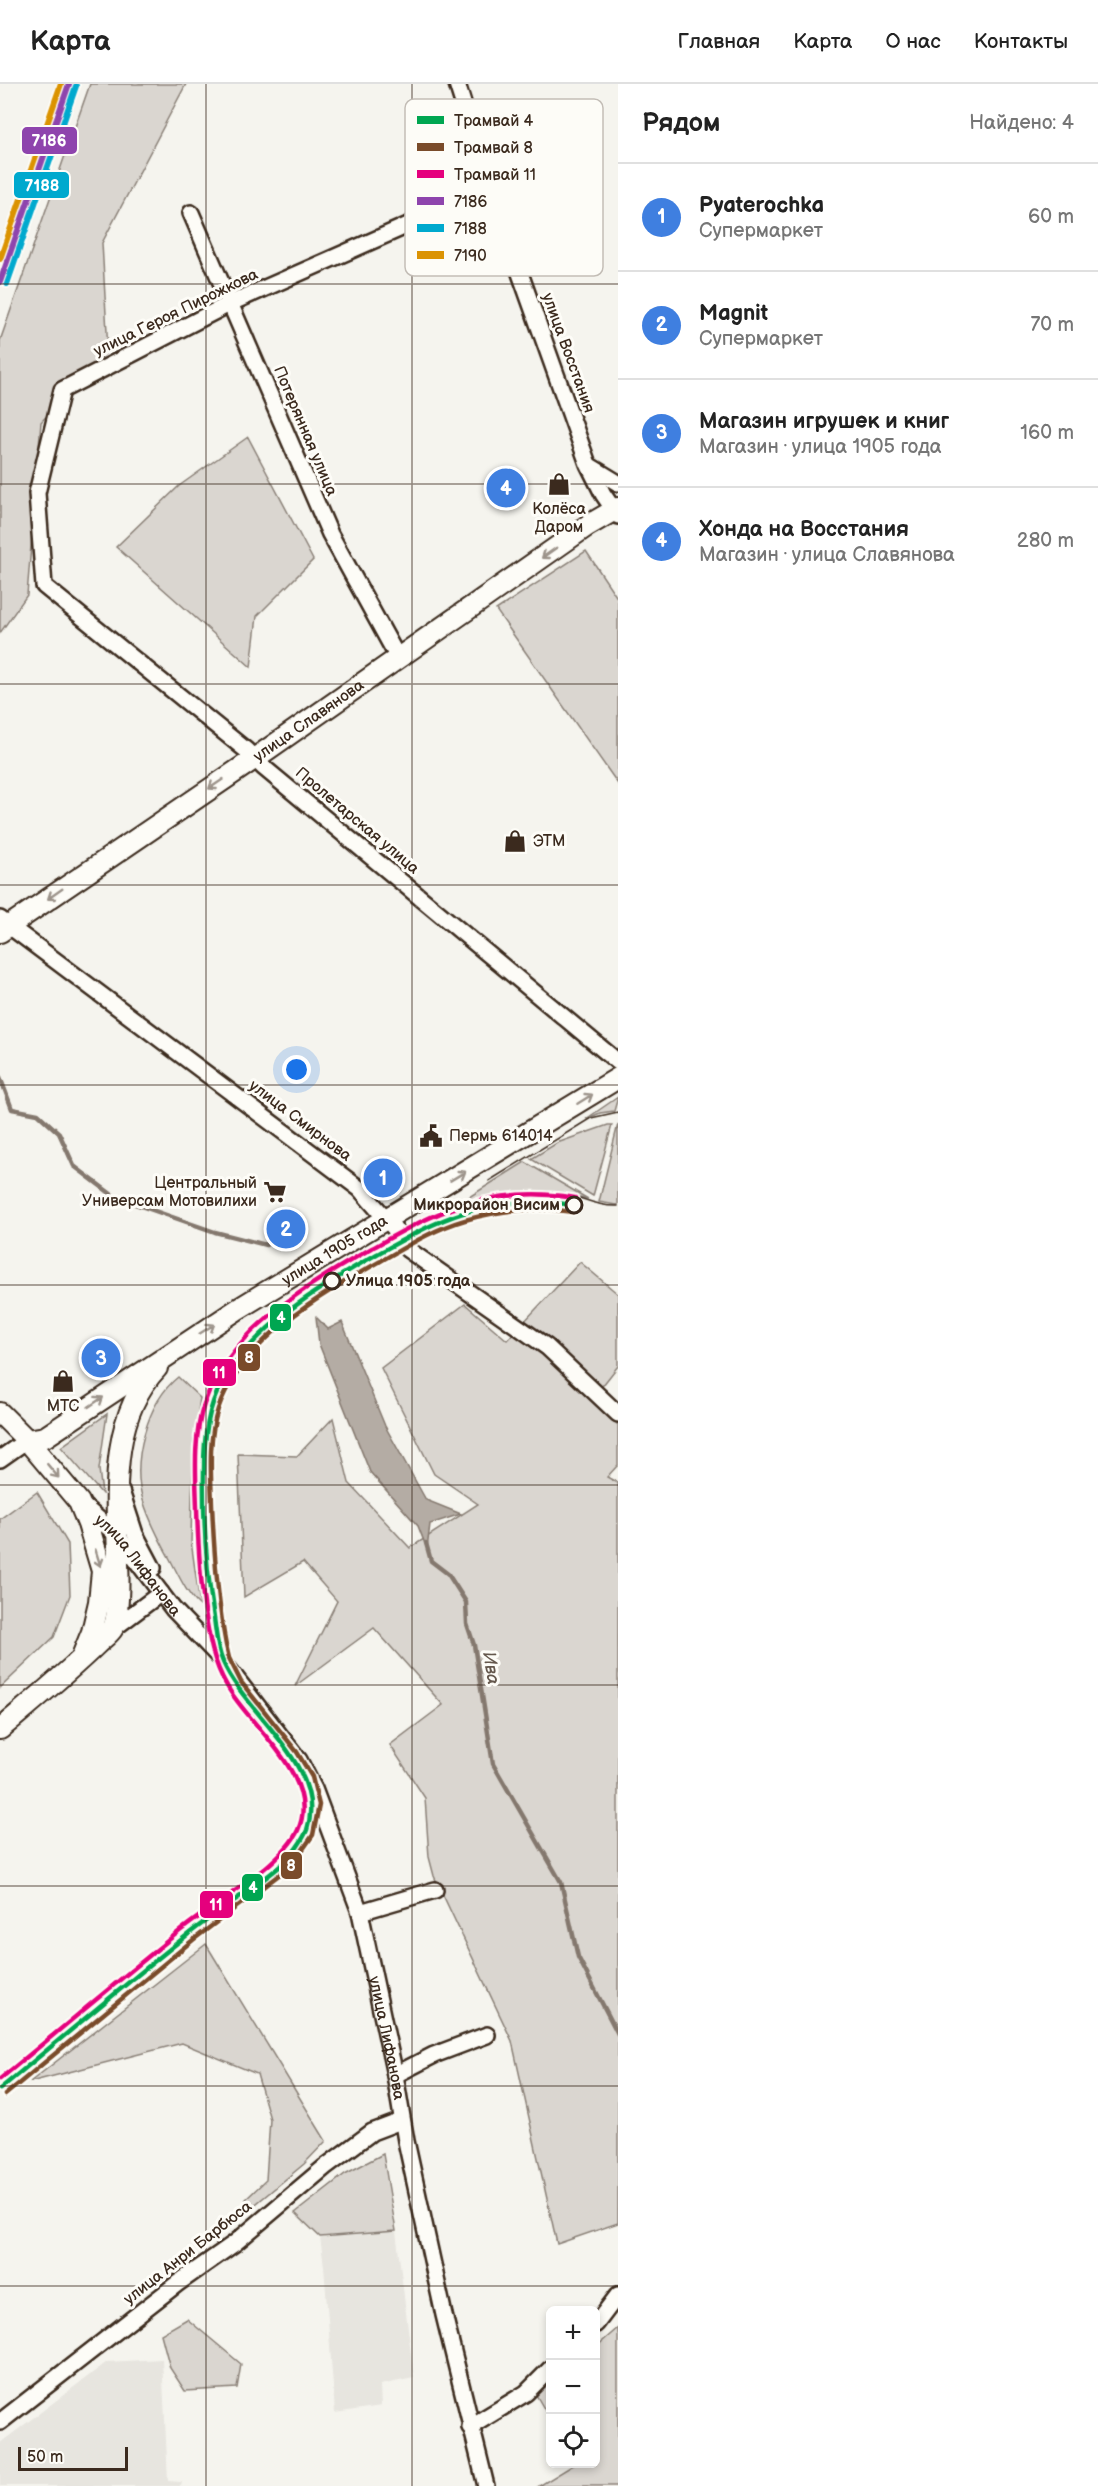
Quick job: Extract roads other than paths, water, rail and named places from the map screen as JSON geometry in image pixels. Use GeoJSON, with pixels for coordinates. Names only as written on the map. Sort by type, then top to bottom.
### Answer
{"type":"FeatureCollection","features":[{"type":"Feature","properties":{"kind":"main road","name":"улица Славянова"},"geometry":{"type":"LineString","coordinates":[[3,926],[254,759],[587,526],[617,511]]}},
{"type":"Feature","properties":{"kind":"main road","name":"улица 1905 года"},"geometry":{"type":"LineString","coordinates":[[27,1440],[45,1437],[176,1348],[618,1078]]}},
{"type":"Feature","properties":{"kind":"main road","name":"улица 1905 года"},"geometry":{"type":"LineString","coordinates":[[113,1629],[119,1586],[118,1479],[124,1426],[133,1400],[146,1379],[176,1348]]}},
{"type":"Feature","properties":{"kind":"main road"},"geometry":{"type":"LineString","coordinates":[[0,1413],[27,1440],[79,1502],[102,1571],[92,1632],[81,1659]]}},
{"type":"Feature","properties":{"kind":"main road"},"geometry":{"type":"LineString","coordinates":[[0,1729],[113,1629]]}},
{"type":"Feature","properties":{"kind":"street","name":"улица Восстания"},"geometry":{"type":"LineString","coordinates":[[457,84],[462,99]]}},
{"type":"Feature","properties":{"kind":"street","name":"Потерянная улица"},"geometry":{"type":"LineString","coordinates":[[191,213],[330,534],[398,658]]}},
{"type":"Feature","properties":{"kind":"street","name":"улица Героя Пирожкова"},"geometry":{"type":"LineString","coordinates":[[44,586],[37,493],[62,390],[231,303],[405,226]]}},
{"type":"Feature","properties":{"kind":"street","name":"улица Восстания"},"geometry":{"type":"LineString","coordinates":[[521,276],[588,464],[603,494],[617,511]]}},
{"type":"Feature","properties":{"kind":"street"},"geometry":{"type":"LineString","coordinates":[[588,464],[618,483]]}},
{"type":"Feature","properties":{"kind":"street","name":"Пролетарская улица"},"geometry":{"type":"LineString","coordinates":[[44,586],[618,1062]]}},
{"type":"Feature","properties":{"kind":"street","name":"улица Смирнова"},"geometry":{"type":"LineString","coordinates":[[3,926],[360,1189],[394,1228],[407,1249],[547,1347],[618,1414]]}},
{"type":"Feature","properties":{"kind":"street","name":"улица 1905 года"},"geometry":{"type":"LineString","coordinates":[[0,1459],[27,1440]]}},
{"type":"Feature","properties":{"kind":"street","name":"улица Лифанова"},"geometry":{"type":"LineString","coordinates":[[118,1479],[129,1518],[142,1551],[194,1631]]}},
{"type":"Feature","properties":{"kind":"street","name":"улица Лифанова"},"geometry":{"type":"LineString","coordinates":[[79,1502],[118,1536],[161,1593],[222,1660],[299,1760],[314,1789],[360,1912],[395,2075],[401,2121],[470,2427],[486,2486]]}},
{"type":"Feature","properties":{"kind":"street"},"geometry":{"type":"LineString","coordinates":[[113,1629],[161,1593]]}},
{"type":"Feature","properties":{"kind":"street"},"geometry":{"type":"LineString","coordinates":[[360,1912],[435,1890]]}},
{"type":"Feature","properties":{"kind":"street"},"geometry":{"type":"LineString","coordinates":[[395,2075],[434,2055],[488,2035]]}},
{"type":"Feature","properties":{"kind":"street","name":"улица Анри Барбюса"},"geometry":{"type":"LineString","coordinates":[[0,2422],[164,2294],[236,2243],[325,2167],[372,2132],[401,2121]]}},
{"type":"Feature","properties":{"kind":"street"},"geometry":{"type":"LineString","coordinates":[[600,2319],[618,2295]]}},
{"type":"Feature","properties":{"kind":"street"},"geometry":{"type":"LineString","coordinates":[[470,2427],[526,2393],[546,2373]]}},
{"type":"Feature","properties":{"kind":"waterway","name":"Ива"},"geometry":{"type":"LineString","coordinates":[[0,1077],[12,1109],[38,1114],[59,1133],[74,1166],[115,1197],[215,1232],[266,1245]]}},
{"type":"Feature","properties":{"kind":"waterway","name":"Ива"},"geometry":{"type":"LineString","coordinates":[[426,1543],[431,1561],[448,1574],[466,1602],[467,1624],[474,1645],[493,1764],[561,1882],[578,1957],[618,2034]]}},
{"type":"Feature","properties":{"kind":"tram line"},"geometry":{"type":"LineString","coordinates":[[489,1181],[591,1118],[618,1112]]}},
{"type":"Feature","properties":{"kind":"tram line"},"geometry":{"type":"LineString","coordinates":[[423,1228],[471,1204],[506,1194],[542,1191],[567,1194],[603,1205],[618,1206]]}},
{"type":"Feature","properties":{"kind":"tram line","name":"11"},"geometry":{"type":"LineString","coordinates":[[0,2079],[181,1930],[263,1870],[290,1843],[298,1830],[303,1811],[300,1791],[292,1772],[227,1686],[215,1659],[208,1631],[197,1521],[196,1456],[200,1417],[216,1378],[232,1354],[273,1312],[322,1278],[415,1225],[448,1210],[489,1199],[531,1194],[575,1198]]}},
{"type":"Feature","properties":{"kind":"tram line","name":"4"},"geometry":{"type":"LineString","coordinates":[[0,2089],[186,1936],[285,1862],[307,1830],[310,1807],[306,1785],[296,1763],[234,1682],[223,1662],[218,1646],[206,1543],[204,1458],[210,1412],[223,1381],[254,1342],[292,1308],[355,1267],[425,1228],[450,1217],[501,1204],[550,1202],[574,1205]]}},
{"type":"Feature","properties":{"kind":"tram line","name":"8"},"geometry":{"type":"LineString","coordinates":[[5,2095],[193,1940],[292,1865],[313,1835],[319,1805],[312,1777],[297,1752],[241,1682],[229,1658],[226,1645],[215,1557],[211,1456],[215,1420],[229,1384],[245,1362],[285,1322],[356,1275],[421,1238],[465,1220],[492,1214],[532,1209],[573,1212]]}},
{"type":"Feature","properties":{"kind":"place","name":"Колёса Даром"},"geometry":{"type":"Point","coordinates":[559,484]}},
{"type":"Feature","properties":{"kind":"place","name":"Хонда на Восстания"},"geometry":{"type":"Point","coordinates":[506,488]}},
{"type":"Feature","properties":{"kind":"place","name":"ЭТМ"},"geometry":{"type":"Point","coordinates":[515,841]}},
{"type":"Feature","properties":{"kind":"place","name":"Пермь 614014"},"geometry":{"type":"Point","coordinates":[431,1136]}},
{"type":"Feature","properties":{"kind":"place","name":"Pyaterochka"},"geometry":{"type":"Point","coordinates":[383,1178]}},
{"type":"Feature","properties":{"kind":"place","name":"Центральный Универсам Мотовилихи"},"geometry":{"type":"Point","coordinates":[275,1192]}},
{"type":"Feature","properties":{"kind":"place","name":"Микрорайон Висим"},"geometry":{"type":"Point","coordinates":[574,1205]}},
{"type":"Feature","properties":{"kind":"place","name":"Magnit"},"geometry":{"type":"Point","coordinates":[286,1229]}},
{"type":"Feature","properties":{"kind":"place","name":"Улица 1905 года"},"geometry":{"type":"Point","coordinates":[332,1281]}},
{"type":"Feature","properties":{"kind":"place","name":"Магазин игрушек и книг"},"geometry":{"type":"Point","coordinates":[101,1358]}},
{"type":"Feature","properties":{"kind":"place","name":"МТС"},"geometry":{"type":"Point","coordinates":[63,1381]}}]}
